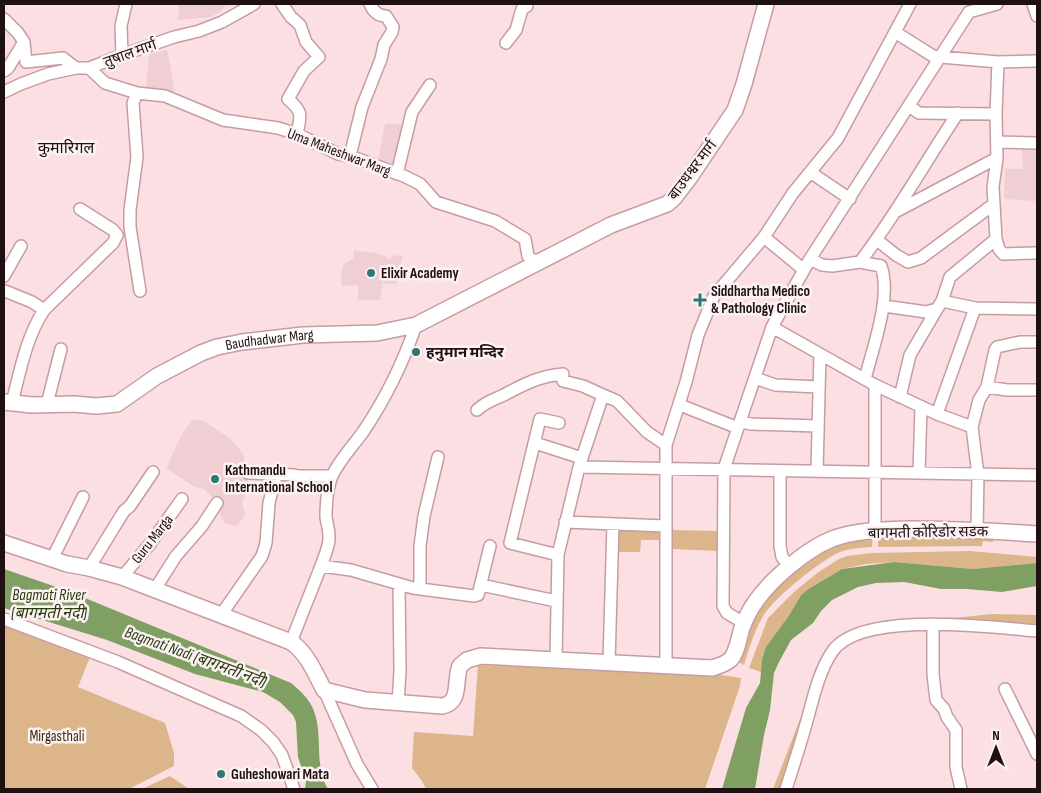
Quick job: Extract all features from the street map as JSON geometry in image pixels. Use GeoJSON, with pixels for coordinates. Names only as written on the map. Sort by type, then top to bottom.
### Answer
{"type":"FeatureCollection","features":[{"type":"Feature","properties":{"kind":"main road","name":"बाउधश्वर मार्ग"},"geometry":{"type":"LineString","coordinates":[[538,263],[611,225],[656,209],[674,198],[734,110],[744,84],[766,4]]}},
{"type":"Feature","properties":{"kind":"main road","name":"Baudhadwar Marg"},"geometry":{"type":"LineString","coordinates":[[8,403],[96,406],[117,404],[157,376],[201,353],[235,343],[303,335],[377,333],[416,325],[538,263]]}},
{"type":"Feature","properties":{"kind":"main road","name":"बागमती कोरिडोर सडक"},"geometry":{"type":"LineString","coordinates":[[666,665],[712,668],[722,665],[731,659],[744,623],[754,603],[777,578],[803,556],[832,539],[848,534],[875,530],[977,530],[1037,534]]}},
{"type":"Feature","properties":{"kind":"main road"},"geometry":{"type":"LineString","coordinates":[[4,543],[67,564],[122,577],[291,642],[307,658],[324,690],[365,700],[442,706],[450,703],[456,693],[457,675],[460,666],[471,658],[481,656],[666,665]]}},
{"type":"Feature","properties":{"kind":"street"},"geometry":{"type":"LineString","coordinates":[[122,55],[122,26],[126,4]]}},
{"type":"Feature","properties":{"kind":"street","name":"तुषाल मार्ग"},"geometry":{"type":"LineString","coordinates":[[4,92],[48,74],[76,68],[89,68],[222,22],[254,4]]}},
{"type":"Feature","properties":{"kind":"street"},"geometry":{"type":"LineString","coordinates":[[282,4],[291,17],[300,25],[306,42],[320,57],[304,71],[288,99],[298,108],[301,114],[297,134]]}},
{"type":"Feature","properties":{"kind":"street"},"geometry":{"type":"LineString","coordinates":[[350,156],[362,107],[384,45],[393,27],[386,16],[377,14],[370,4]]}},
{"type":"Feature","properties":{"kind":"street"},"geometry":{"type":"LineString","coordinates":[[506,43],[516,30],[522,9],[527,4]]}},
{"type":"Feature","properties":{"kind":"street"},"geometry":{"type":"LineString","coordinates":[[666,665],[666,445],[680,405],[698,334],[714,296],[764,236],[793,193],[838,138],[910,4]]}},
{"type":"Feature","properties":{"kind":"street"},"geometry":{"type":"LineString","coordinates":[[744,623],[726,613],[723,606],[724,469],[772,327],[807,265],[941,57],[966,8],[997,4]]}},
{"type":"Feature","properties":{"kind":"street"},"geometry":{"type":"LineString","coordinates":[[1033,4],[1037,16]]}},
{"type":"Feature","properties":{"kind":"street"},"geometry":{"type":"LineString","coordinates":[[4,18],[24,42],[26,62],[63,58],[76,68]]}},
{"type":"Feature","properties":{"kind":"street"},"geometry":{"type":"LineString","coordinates":[[894,32],[933,56],[998,62],[1037,61]]}},
{"type":"Feature","properties":{"kind":"street"},"geometry":{"type":"LineString","coordinates":[[4,71],[8,68],[24,42]]}},
{"type":"Feature","properties":{"kind":"street"},"geometry":{"type":"LineString","coordinates":[[998,62],[997,158],[993,187],[996,239],[999,249],[1003,254],[1037,253]]}},
{"type":"Feature","properties":{"kind":"street","name":"Uma Maheshwar Marg"},"geometry":{"type":"LineString","coordinates":[[89,68],[105,83],[137,93],[165,96],[223,120],[278,128],[297,134],[338,154],[350,156],[397,174],[420,184],[436,202],[495,221],[525,238],[528,256],[538,263]]}},
{"type":"Feature","properties":{"kind":"street"},"geometry":{"type":"LineString","coordinates":[[397,174],[412,112],[430,85]]}},
{"type":"Feature","properties":{"kind":"street"},"geometry":{"type":"LineString","coordinates":[[137,93],[133,104],[137,157],[130,210],[130,227],[140,291]]}},
{"type":"Feature","properties":{"kind":"street"},"geometry":{"type":"LineString","coordinates":[[909,106],[919,113],[996,114]]}},
{"type":"Feature","properties":{"kind":"street"},"geometry":{"type":"LineString","coordinates":[[860,262],[877,240],[958,113]]}},
{"type":"Feature","properties":{"kind":"street"},"geometry":{"type":"LineString","coordinates":[[997,142],[1037,143]]}},
{"type":"Feature","properties":{"kind":"street"},"geometry":{"type":"LineString","coordinates":[[895,211],[997,158]]}},
{"type":"Feature","properties":{"kind":"street"},"geometry":{"type":"LineString","coordinates":[[810,172],[850,200]]}},
{"type":"Feature","properties":{"kind":"street"},"geometry":{"type":"LineString","coordinates":[[877,240],[908,262],[921,258],[994,204]]}},
{"type":"Feature","properties":{"kind":"street"},"geometry":{"type":"LineString","coordinates":[[8,403],[37,320],[44,310],[113,243],[117,236],[113,230],[80,209]]}},
{"type":"Feature","properties":{"kind":"street"},"geometry":{"type":"LineString","coordinates":[[764,236],[807,265],[832,266],[860,262],[881,266],[883,272],[884,306],[870,382],[875,473],[875,530]]}},
{"type":"Feature","properties":{"kind":"street"},"geometry":{"type":"LineString","coordinates":[[900,397],[910,355],[939,305],[950,277],[996,239]]}},
{"type":"Feature","properties":{"kind":"street"},"geometry":{"type":"LineString","coordinates":[[4,276],[21,246]]}},
{"type":"Feature","properties":{"kind":"street"},"geometry":{"type":"LineString","coordinates":[[4,293],[32,302],[44,310]]}},
{"type":"Feature","properties":{"kind":"street"},"geometry":{"type":"LineString","coordinates":[[884,306],[926,312],[939,305],[975,308],[1037,309]]}},
{"type":"Feature","properties":{"kind":"street"},"geometry":{"type":"LineString","coordinates":[[937,414],[975,308]]}},
{"type":"Feature","properties":{"kind":"street"},"geometry":{"type":"LineString","coordinates":[[291,642],[330,538],[326,518],[332,476],[388,393],[416,325]]}},
{"type":"Feature","properties":{"kind":"street"},"geometry":{"type":"LineString","coordinates":[[772,327],[870,382],[921,407],[972,427]]}},
{"type":"Feature","properties":{"kind":"street"},"geometry":{"type":"LineString","coordinates":[[977,530],[978,475],[972,427],[979,400],[987,387],[997,347],[1020,342],[1037,342]]}},
{"type":"Feature","properties":{"kind":"street"},"geometry":{"type":"LineString","coordinates":[[47,404],[61,349]]}},
{"type":"Feature","properties":{"kind":"street"},"geometry":{"type":"LineString","coordinates":[[817,471],[820,354]]}},
{"type":"Feature","properties":{"kind":"street"},"geometry":{"type":"LineString","coordinates":[[477,410],[486,402],[528,382],[563,378],[617,401],[647,432],[666,445]]}},
{"type":"Feature","properties":{"kind":"street"},"geometry":{"type":"LineString","coordinates":[[755,378],[775,385],[820,388]]}},
{"type":"Feature","properties":{"kind":"street"},"geometry":{"type":"LineString","coordinates":[[987,387],[1007,390],[1037,390]]}},
{"type":"Feature","properties":{"kind":"street"},"geometry":{"type":"LineString","coordinates":[[556,659],[558,555],[580,463],[603,394]]}},
{"type":"Feature","properties":{"kind":"street"},"geometry":{"type":"LineString","coordinates":[[680,405],[739,425],[818,426]]}},
{"type":"Feature","properties":{"kind":"street"},"geometry":{"type":"LineString","coordinates":[[919,473],[921,407]]}},
{"type":"Feature","properties":{"kind":"street"},"geometry":{"type":"LineString","coordinates":[[558,555],[510,543],[540,419],[559,423]]}},
{"type":"Feature","properties":{"kind":"street"},"geometry":{"type":"LineString","coordinates":[[535,443],[580,463],[667,469],[1037,475]]}},
{"type":"Feature","properties":{"kind":"street"},"geometry":{"type":"LineString","coordinates":[[420,589],[420,546],[424,516],[438,457]]}},
{"type":"Feature","properties":{"kind":"street"},"geometry":{"type":"LineString","coordinates":[[780,471],[780,546],[782,556],[790,567]]}},
{"type":"Feature","properties":{"kind":"street"},"geometry":{"type":"LineString","coordinates":[[89,568],[124,511],[130,506],[153,472]]}},
{"type":"Feature","properties":{"kind":"street"},"geometry":{"type":"LineString","coordinates":[[248,473],[332,476]]}},
{"type":"Feature","properties":{"kind":"street"},"geometry":{"type":"LineString","coordinates":[[221,615],[262,556],[266,543],[270,503],[275,479],[278,474]]}},
{"type":"Feature","properties":{"kind":"street"},"geometry":{"type":"LineString","coordinates":[[52,559],[83,497]]}},
{"type":"Feature","properties":{"kind":"street","name":"Guru Marga"},"geometry":{"type":"LineString","coordinates":[[122,577],[150,544],[182,499]]}},
{"type":"Feature","properties":{"kind":"street"},"geometry":{"type":"LineString","coordinates":[[155,589],[176,556],[202,526],[217,503]]}},
{"type":"Feature","properties":{"kind":"street"},"geometry":{"type":"LineString","coordinates":[[565,522],[666,526]]}},
{"type":"Feature","properties":{"kind":"street"},"geometry":{"type":"LineString","coordinates":[[609,662],[613,524]]}},
{"type":"Feature","properties":{"kind":"street"},"geometry":{"type":"LineString","coordinates":[[321,566],[350,570],[420,589],[474,596],[478,595],[490,546]]}},
{"type":"Feature","properties":{"kind":"street"},"geometry":{"type":"LineString","coordinates":[[398,704],[400,671],[399,584]]}},
{"type":"Feature","properties":{"kind":"street"},"geometry":{"type":"LineString","coordinates":[[481,585],[556,601]]}},
{"type":"Feature","properties":{"kind":"street"},"geometry":{"type":"LineString","coordinates":[[4,619],[118,662],[241,716],[261,730],[273,742],[286,765],[294,789]]}},
{"type":"Feature","properties":{"kind":"street"},"geometry":{"type":"LineString","coordinates":[[933,624],[933,674],[936,700],[944,709],[956,730],[956,767],[961,789]]}},
{"type":"Feature","properties":{"kind":"street"},"geometry":{"type":"LineString","coordinates":[[786,789],[817,688],[828,659],[841,641],[853,635],[873,630],[933,624],[1037,631]]}},
{"type":"Feature","properties":{"kind":"street"},"geometry":{"type":"LineString","coordinates":[[324,690],[357,764],[372,789]]}},
{"type":"Feature","properties":{"kind":"street"},"geometry":{"type":"LineString","coordinates":[[1005,690],[1037,754]]}},
{"type":"Feature","properties":{"kind":"shaded area"},"geometry":{"type":"Polygon","coordinates":[[[179,4],[227,4],[220,12],[211,17],[178,20],[179,4]]]}},
{"type":"Feature","properties":{"kind":"shaded area"},"geometry":{"type":"Polygon","coordinates":[[[167,50],[175,98],[146,88],[149,54],[167,50]]]}},
{"type":"Feature","properties":{"kind":"shaded area"},"geometry":{"type":"Polygon","coordinates":[[[385,124],[407,124],[398,169],[377,165],[385,124]]]}},
{"type":"Feature","properties":{"kind":"shaded area"},"geometry":{"type":"Polygon","coordinates":[[[1022,145],[1037,146],[1037,201],[1004,199],[1005,169],[1023,169],[1022,145]]]}},
{"type":"Feature","properties":{"kind":"shaded area","name":"Elixir Academy"},"geometry":{"type":"Polygon","coordinates":[[[354,250],[375,253],[388,259],[397,255],[403,256],[396,284],[383,283],[380,300],[358,300],[358,285],[342,286],[341,276],[344,264],[353,259],[354,250]]]}},
{"type":"Feature","properties":{"kind":"shaded area","name":"Kathmandu International School"},"geometry":{"type":"Polygon","coordinates":[[[192,420],[204,421],[231,439],[243,454],[248,473],[248,485],[242,503],[245,514],[237,527],[225,523],[216,506],[217,503],[205,490],[193,486],[166,468],[181,436],[192,420]]]}},
{"type":"Feature","properties":{"kind":"green space"},"geometry":{"type":"Polygon","coordinates":[[[619,529],[661,531],[662,540],[641,540],[640,552],[617,552],[619,529]]]}},
{"type":"Feature","properties":{"kind":"green space"},"geometry":{"type":"Polygon","coordinates":[[[671,530],[719,531],[719,551],[672,549],[671,530]]]}},
{"type":"Feature","properties":{"kind":"green space"},"geometry":{"type":"Polygon","coordinates":[[[873,536],[872,547],[851,549],[838,553],[785,591],[762,618],[744,665],[739,662],[752,619],[778,586],[826,547],[873,536]]]}},
{"type":"Feature","properties":{"kind":"green space"},"geometry":{"type":"Polygon","coordinates":[[[878,536],[993,537],[993,542],[983,541],[982,546],[878,547],[878,536]]]}},
{"type":"Feature","properties":{"kind":"green space"},"geometry":{"type":"Polygon","coordinates":[[[970,551],[1037,557],[1037,563],[973,569],[894,562],[866,564],[842,569],[801,595],[762,660],[761,672],[749,668],[768,618],[795,591],[839,559],[847,556],[872,553],[970,551]]]}},
{"type":"Feature","properties":{"kind":"green space"},"geometry":{"type":"Polygon","coordinates":[[[992,614],[1037,615],[1037,625],[943,619],[992,614]]]}},
{"type":"Feature","properties":{"kind":"green space","name":"Mirgasthali"},"geometry":{"type":"Polygon","coordinates":[[[4,623],[90,657],[78,687],[165,723],[174,753],[174,766],[129,789],[4,789],[4,623]]]}},
{"type":"Feature","properties":{"kind":"green space"},"geometry":{"type":"Polygon","coordinates":[[[478,665],[715,674],[741,678],[740,686],[705,789],[426,789],[412,768],[414,732],[473,736],[478,665]]]}},
{"type":"Feature","properties":{"kind":"green space"},"geometry":{"type":"Polygon","coordinates":[[[809,696],[781,789],[773,789],[809,696]]]}},
{"type":"Feature","properties":{"kind":"green space"},"geometry":{"type":"Polygon","coordinates":[[[170,776],[189,789],[142,789],[170,776]]]}},
{"type":"Feature","properties":{"kind":"water"},"geometry":{"type":"Polygon","coordinates":[[[894,562],[973,569],[1037,563],[1037,586],[1002,592],[941,589],[904,582],[876,583],[858,587],[832,600],[813,623],[791,640],[774,673],[770,710],[755,789],[722,789],[746,708],[760,683],[762,660],[766,647],[801,595],[842,569],[894,562]]]}},
{"type":"Feature","properties":{"kind":"water","name":"Bagmati River (बागमती नदी)"},"geometry":{"type":"Polygon","coordinates":[[[4,569],[68,591],[291,683],[306,697],[315,713],[319,735],[319,757],[323,779],[328,789],[305,789],[306,781],[298,757],[296,722],[293,715],[280,702],[263,692],[195,674],[107,640],[4,608],[4,569]]]}},
{"type":"Feature","properties":{"kind":"place","name":"Elixir Academy"},"geometry":{"type":"Point","coordinates":[371,273]}},
{"type":"Feature","properties":{"kind":"place","name":"Siddhartha Medico & Pathology Clinic"},"geometry":{"type":"Point","coordinates":[700,300]}},
{"type":"Feature","properties":{"kind":"place","name":"हनुमान मन्दिर"},"geometry":{"type":"Point","coordinates":[416,352]}},
{"type":"Feature","properties":{"kind":"place","name":"Kathmandu International School"},"geometry":{"type":"Point","coordinates":[215,479]}},
{"type":"Feature","properties":{"kind":"place","name":"Guheshowari Mata"},"geometry":{"type":"Point","coordinates":[221,774]}},
{"type":"Feature","properties":{"kind":"district","name":"कुमारिगल"},"geometry":{"type":"Point","coordinates":[66,147]}},
{"type":"Feature","properties":{"kind":"water label","name":"Bagmati Nadi (बागमती नदी)"},"geometry":{"type":"Point","coordinates":[196,656]}}]}
